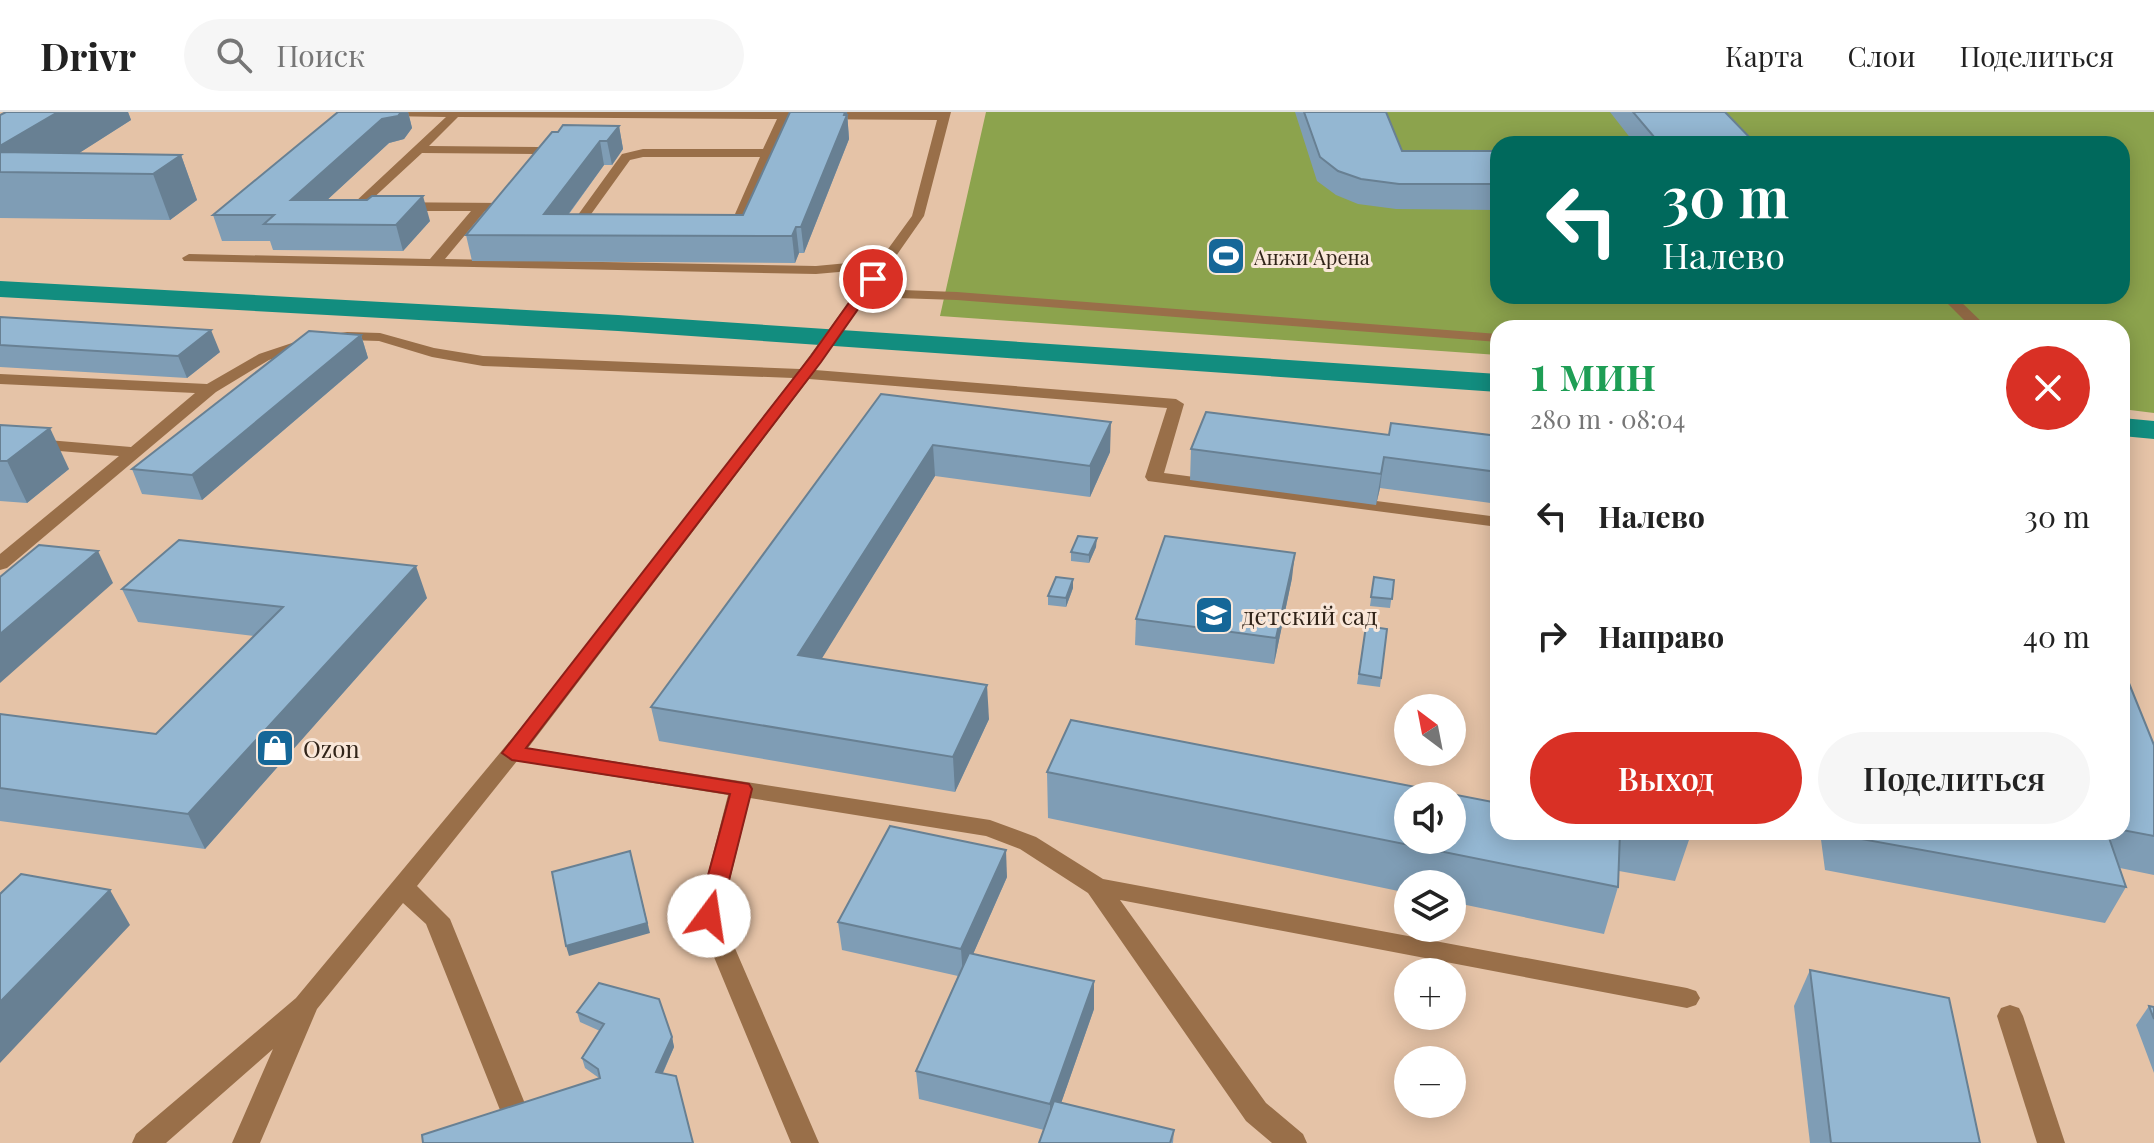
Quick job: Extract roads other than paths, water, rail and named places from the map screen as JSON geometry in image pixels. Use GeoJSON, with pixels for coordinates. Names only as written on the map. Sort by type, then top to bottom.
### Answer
{"type":"FeatureCollection","features":[{"type":"Feature","properties":{"kind":"street"},"geometry":{"type":"LineString","coordinates":[[146,1143],[305,1005],[512,753],[810,366],[918,216],[944,114],[370,113]]}},
{"type":"Feature","properties":{"kind":"street"},"geometry":{"type":"LineString","coordinates":[[455,114],[360,203],[370,207],[508,207],[518,194]]}},
{"type":"Feature","properties":{"kind":"street"},"geometry":{"type":"LineString","coordinates":[[698,222],[728,222],[740,216],[784,116]]}},
{"type":"Feature","properties":{"kind":"street"},"geometry":{"type":"LineString","coordinates":[[419,149],[538,151],[546,156],[527,181]]}},
{"type":"Feature","properties":{"kind":"street"},"geometry":{"type":"LineString","coordinates":[[623,222],[594,223],[581,219],[626,157],[643,153],[768,153]]}},
{"type":"Feature","properties":{"kind":"street"},"geometry":{"type":"LineString","coordinates":[[434,263],[481,207]]}},
{"type":"Feature","properties":{"kind":"street"},"geometry":{"type":"LineString","coordinates":[[189,258],[816,270],[883,264]]}},
{"type":"Feature","properties":{"kind":"street"},"geometry":{"type":"LineString","coordinates":[[862,293],[957,296],[1490,337]]}},
{"type":"Feature","properties":{"kind":"street"},"geometry":{"type":"LineString","coordinates":[[1956,304],[1972,320]]}},
{"type":"Feature","properties":{"kind":"street"},"geometry":{"type":"LineString","coordinates":[[0,564],[210,389],[264,357],[312,341],[347,336],[380,337],[432,352],[483,361],[810,366],[1176,404],[1154,477],[1490,521]]}},
{"type":"Feature","properties":{"kind":"street"},"geometry":{"type":"LineString","coordinates":[[0,379],[210,389]]}},
{"type":"Feature","properties":{"kind":"street"},"geometry":{"type":"LineString","coordinates":[[0,441],[134,452]]}},
{"type":"Feature","properties":{"kind":"street"},"geometry":{"type":"LineString","coordinates":[[512,753],[990,828],[1028,843],[1097,887],[1687,998]]}},
{"type":"Feature","properties":{"kind":"street"},"geometry":{"type":"LineString","coordinates":[[741,789],[709,916],[805,1143]]}},
{"type":"Feature","properties":{"kind":"street"},"geometry":{"type":"LineString","coordinates":[[402,887],[437,919],[516,1116]]}},
{"type":"Feature","properties":{"kind":"street"},"geometry":{"type":"LineString","coordinates":[[1097,887],[1256,1112],[1293,1143]]}},
{"type":"Feature","properties":{"kind":"street"},"geometry":{"type":"LineString","coordinates":[[246,1143],[305,1005]]}},
{"type":"Feature","properties":{"kind":"street"},"geometry":{"type":"LineString","coordinates":[[2010,1016],[2051,1143]]}},
{"type":"Feature","properties":{"kind":"waterway"},"geometry":{"type":"LineString","coordinates":[[0,289],[618,323],[1490,382]]}},
{"type":"Feature","properties":{"kind":"waterway"},"geometry":{"type":"LineString","coordinates":[[2130,428],[2154,430]]}},
{"type":"Feature","properties":{"kind":"place","name":"Анжи Арена"},"geometry":{"type":"Point","coordinates":[1226,256]}},
{"type":"Feature","properties":{"kind":"place","name":"детский сад"},"geometry":{"type":"Point","coordinates":[1214,615]}},
{"type":"Feature","properties":{"kind":"place","name":"Ozon"},"geometry":{"type":"Point","coordinates":[275,748]}}]}
